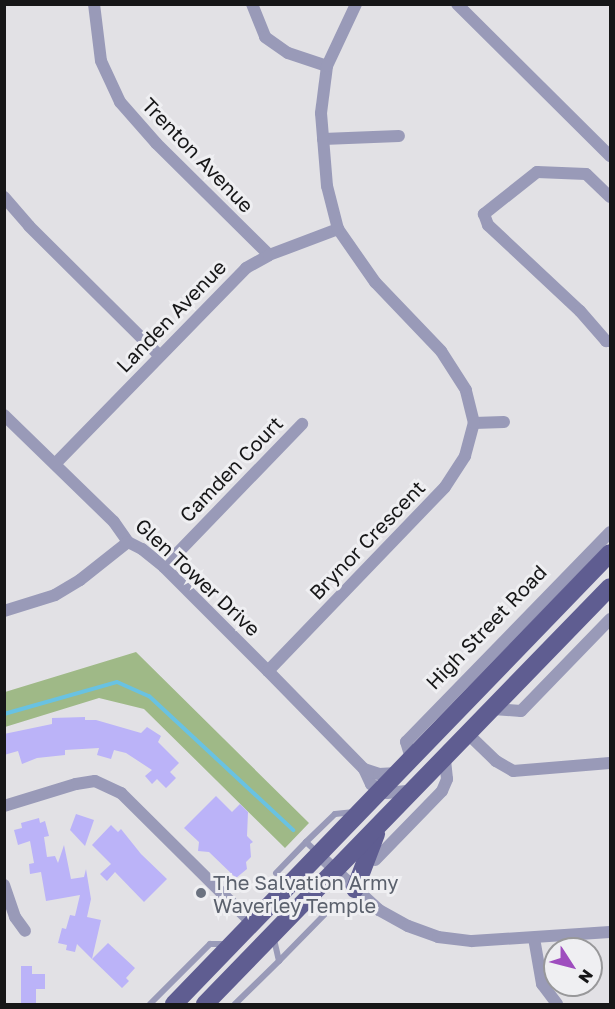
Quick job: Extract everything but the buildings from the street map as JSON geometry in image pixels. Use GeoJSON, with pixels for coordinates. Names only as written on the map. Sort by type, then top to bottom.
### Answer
{"type":"FeatureCollection","features":[{"type":"Feature","properties":{"kind":"main road","name":"High Street Road"},"geometry":{"type":"LineString","coordinates":[[174,1005],[610,553]]}},
{"type":"Feature","properties":{"kind":"main road"},"geometry":{"type":"LineString","coordinates":[[205,1005],[610,587]]}},
{"type":"Feature","properties":{"kind":"main road"},"geometry":{"type":"LineString","coordinates":[[355,889],[378,828]]}},
{"type":"Feature","properties":{"kind":"street","name":"Trenton Avenue"},"geometry":{"type":"LineString","coordinates":[[94,4],[101,62],[120,102],[156,143],[269,255]]}},
{"type":"Feature","properties":{"kind":"street"},"geometry":{"type":"LineString","coordinates":[[252,4],[265,37],[288,53],[327,66]]}},
{"type":"Feature","properties":{"kind":"street","name":"Brynor Crescent"},"geometry":{"type":"LineString","coordinates":[[268,671],[445,487],[465,456],[474,423],[466,390],[441,351],[375,282],[338,229],[327,186],[321,113],[327,66],[356,4]]}},
{"type":"Feature","properties":{"kind":"street"},"geometry":{"type":"LineString","coordinates":[[457,4],[610,156]]}},
{"type":"Feature","properties":{"kind":"street"},"geometry":{"type":"LineString","coordinates":[[323,139],[399,136]]}},
{"type":"Feature","properties":{"kind":"street"},"geometry":{"type":"LineString","coordinates":[[610,197],[586,174],[537,172],[484,214],[488,225],[580,311],[606,340],[610,341]]}},
{"type":"Feature","properties":{"kind":"street"},"geometry":{"type":"LineString","coordinates":[[4,197],[29,226],[159,355]]}},
{"type":"Feature","properties":{"kind":"street","name":"Landen Avenue"},"geometry":{"type":"LineString","coordinates":[[55,464],[246,268],[269,255],[338,229]]}},
{"type":"Feature","properties":{"kind":"street","name":"Glen Tower Drive"},"geometry":{"type":"LineString","coordinates":[[4,415],[114,522],[128,542],[142,549],[164,567],[364,769],[370,782],[380,790]]}},
{"type":"Feature","properties":{"kind":"street"},"geometry":{"type":"LineString","coordinates":[[474,423],[504,422]]}},
{"type":"Feature","properties":{"kind":"street","name":"Camden Court"},"geometry":{"type":"LineString","coordinates":[[164,567],[302,424]]}},
{"type":"Feature","properties":{"kind":"street","name":"High Street Road"},"geometry":{"type":"LineString","coordinates":[[411,758],[406,742],[610,532]]}},
{"type":"Feature","properties":{"kind":"street"},"geometry":{"type":"LineString","coordinates":[[4,610],[55,595],[80,580],[128,542]]}},
{"type":"Feature","properties":{"kind":"street"},"geometry":{"type":"LineString","coordinates":[[493,709],[521,711],[610,619]]}},
{"type":"Feature","properties":{"kind":"street"},"geometry":{"type":"LineString","coordinates":[[468,734],[496,762],[513,771],[610,763]]}},
{"type":"Feature","properties":{"kind":"street"},"geometry":{"type":"LineString","coordinates":[[375,860],[442,791],[447,779],[445,759]]}},
{"type":"Feature","properties":{"kind":"street"},"geometry":{"type":"LineString","coordinates":[[364,769],[379,774],[397,772]]}},
{"type":"Feature","properties":{"kind":"street"},"geometry":{"type":"LineString","coordinates":[[4,806],[76,784],[94,781],[121,794],[253,924]]}},
{"type":"Feature","properties":{"kind":"street"},"geometry":{"type":"LineString","coordinates":[[380,790],[391,793],[414,790]]}},
{"type":"Feature","properties":{"kind":"street"},"geometry":{"type":"LineString","coordinates":[[378,828],[394,840]]}},
{"type":"Feature","properties":{"kind":"street"},"geometry":{"type":"LineString","coordinates":[[320,856],[379,910],[408,926],[438,937],[472,941],[534,939],[610,932]]}},
{"type":"Feature","properties":{"kind":"street"},"geometry":{"type":"LineString","coordinates":[[4,885],[15,917],[25,931]]}},
{"type":"Feature","properties":{"kind":"street"},"geometry":{"type":"LineString","coordinates":[[534,939],[542,984],[557,1005]]}},
{"type":"Feature","properties":{"kind":"lane"},"geometry":{"type":"LineString","coordinates":[[276,873],[334,814],[350,811],[359,813]]}},
{"type":"Feature","properties":{"kind":"lane"},"geometry":{"type":"LineString","coordinates":[[306,842],[320,856]]}},
{"type":"Feature","properties":{"kind":"lane"},"geometry":{"type":"LineString","coordinates":[[235,1005],[328,911]]}},
{"type":"Feature","properties":{"kind":"lane"},"geometry":{"type":"LineString","coordinates":[[273,935],[279,961]]}},
{"type":"Feature","properties":{"kind":"lane"},"geometry":{"type":"LineString","coordinates":[[150,1005],[210,944],[233,944]]}},
{"type":"Feature","properties":{"kind":"green space"},"geometry":{"type":"Polygon","coordinates":[[[136,652],[309,823],[285,848],[144,709],[99,698],[5,727],[5,692],[136,652]]]}},
{"type":"Feature","properties":{"kind":"waterway"},"geometry":{"type":"LineString","coordinates":[[4,714],[117,682],[149,696],[293,830]]}},
{"type":"Feature","properties":{"kind":"place","name":"The Salvation Army Waverley Temple"},"geometry":{"type":"Point","coordinates":[201,893]}}]}
